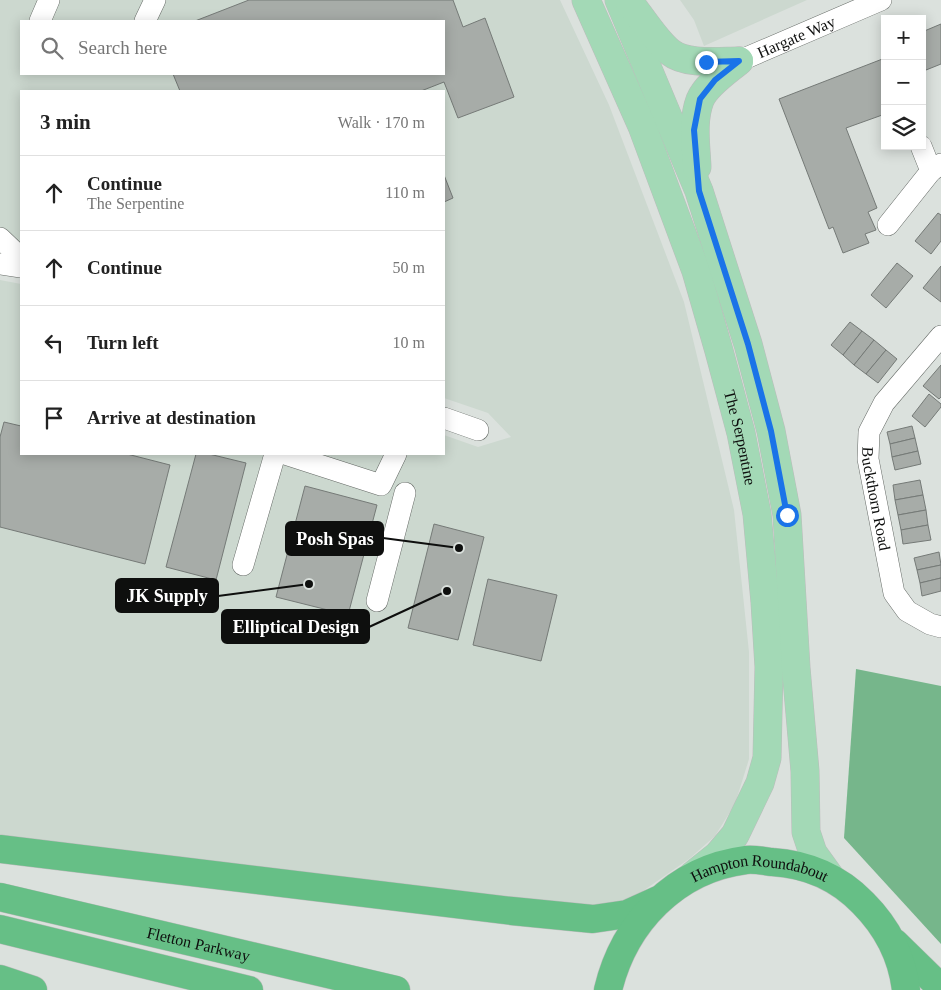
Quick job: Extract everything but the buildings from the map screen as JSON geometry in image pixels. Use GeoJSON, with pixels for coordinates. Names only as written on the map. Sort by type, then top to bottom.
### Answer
{"type":"FeatureCollection","features":[{"type":"Feature","properties":{"kind":"highway"},"geometry":{"type":"LineString","coordinates":[[0,849],[502,910],[593,919],[627,914],[658,900]]}},
{"type":"Feature","properties":{"kind":"highway","name":"Hampton Roundabout"},"geometry":{"type":"LineString","coordinates":[[608,990],[617,963],[642,919],[658,900],[692,876],[719,866],[747,860],[786,863],[804,867],[831,878],[855,894],[875,914],[891,938],[900,959],[906,990]]}},
{"type":"Feature","properties":{"kind":"highway","name":"Fletton Parkway"},"geometry":{"type":"LineString","coordinates":[[0,897],[396,990]]}},
{"type":"Feature","properties":{"kind":"highway","name":"Fletton Parkway"},"geometry":{"type":"LineString","coordinates":[[0,930],[249,990]]}},
{"type":"Feature","properties":{"kind":"highway"},"geometry":{"type":"LineString","coordinates":[[891,938],[941,988]]}},
{"type":"Feature","properties":{"kind":"highway"},"geometry":{"type":"LineString","coordinates":[[0,979],[33,990]]}},
{"type":"Feature","properties":{"kind":"main road","name":"The Serpentine"},"geometry":{"type":"LineString","coordinates":[[586,0],[642,126],[696,271],[742,442],[757,514],[769,667],[767,758],[760,783],[735,835],[718,855],[692,876]]}},
{"type":"Feature","properties":{"kind":"main road","name":"The Serpentine"},"geometry":{"type":"LineString","coordinates":[[619,0],[699,191],[748,344],[771,431],[787,515],[796,668],[805,771],[806,832],[813,853],[831,878]]}},
{"type":"Feature","properties":{"kind":"main road"},"geometry":{"type":"LineString","coordinates":[[628,0],[671,53],[688,60],[706,62],[739,61]]}},
{"type":"Feature","properties":{"kind":"main road"},"geometry":{"type":"LineString","coordinates":[[699,191],[694,130],[700,99],[715,80],[739,61]]}},
{"type":"Feature","properties":{"kind":"street"},"geometry":{"type":"LineString","coordinates":[[40,20],[49,0]]}},
{"type":"Feature","properties":{"kind":"street"},"geometry":{"type":"LineString","coordinates":[[145,20],[155,0]]}},
{"type":"Feature","properties":{"kind":"street","name":"Hargate Way"},"geometry":{"type":"LineString","coordinates":[[739,61],[881,0]]}},
{"type":"Feature","properties":{"kind":"street"},"geometry":{"type":"LineString","coordinates":[[888,225],[936,168],[925,150]]}},
{"type":"Feature","properties":{"kind":"street"},"geometry":{"type":"LineString","coordinates":[[0,238],[20,257]]}},
{"type":"Feature","properties":{"kind":"street"},"geometry":{"type":"LineString","coordinates":[[0,264],[20,267]]}},
{"type":"Feature","properties":{"kind":"street","name":"Buckthorn Road"},"geometry":{"type":"LineString","coordinates":[[941,336],[884,403],[869,432],[868,458],[894,593],[907,611],[930,624],[941,627]]}},
{"type":"Feature","properties":{"kind":"street"},"geometry":{"type":"LineString","coordinates":[[445,418],[478,430]]}},
{"type":"Feature","properties":{"kind":"street"},"geometry":{"type":"LineString","coordinates":[[243,565],[274,455]]}},
{"type":"Feature","properties":{"kind":"street"},"geometry":{"type":"LineString","coordinates":[[287,455],[381,485],[396,455]]}},
{"type":"Feature","properties":{"kind":"street"},"geometry":{"type":"LineString","coordinates":[[377,601],[405,493]]}},
{"type":"Feature","properties":{"kind":"shaded area"},"geometry":{"type":"Polygon","coordinates":[[[0,0],[560,0],[609,105],[684,302],[734,510],[749,652],[749,759],[735,804],[715,836],[689,859],[640,893],[614,904],[564,905],[0,837],[0,280],[20,284],[20,455],[445,455],[445,435],[478,447],[511,437],[488,413],[445,398],[445,90],[20,90],[20,245],[0,227],[0,0]]]}},
{"type":"Feature","properties":{"kind":"shaded area"},"geometry":{"type":"Polygon","coordinates":[[[680,0],[807,0],[704,46],[694,20],[680,0]]]}},
{"type":"Feature","properties":{"kind":"green space"},"geometry":{"type":"Polygon","coordinates":[[[856,669],[941,686],[941,944],[844,838],[856,669]]]}},
{"type":"Feature","properties":{"kind":"place","name":"Posh Spas"},"geometry":{"type":"Point","coordinates":[459,548]}},
{"type":"Feature","properties":{"kind":"place","name":"JK Supply"},"geometry":{"type":"Point","coordinates":[309,584]}},
{"type":"Feature","properties":{"kind":"place","name":"Elliptical Design"},"geometry":{"type":"Point","coordinates":[447,591]}},
{"type":"Feature","properties":{"kind":"route"},"geometry":{"type":"LineString","coordinates":[[706,62],[739,61],[715,80],[700,99],[694,130],[699,191],[724,264],[748,344],[771,431],[787,515]]}}]}
